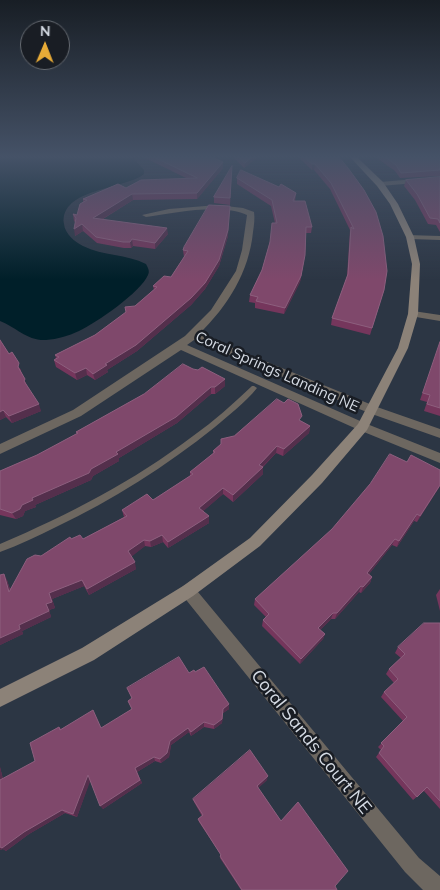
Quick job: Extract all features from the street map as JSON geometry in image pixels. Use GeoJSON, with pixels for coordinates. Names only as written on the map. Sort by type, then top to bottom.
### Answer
{"type":"FeatureCollection","features":[{"type":"Feature","properties":{"kind":"street"},"geometry":{"type":"LineString","coordinates":[[0,698],[88,654],[188,591],[255,542],[317,480],[364,427],[403,348],[413,314],[416,264],[410,237],[389,198]]}},
{"type":"Feature","properties":{"kind":"street"},"geometry":{"type":"LineString","coordinates":[[146,215],[176,210],[240,208],[251,214],[248,242],[240,270],[226,295],[194,336]]}},
{"type":"Feature","properties":{"kind":"street"},"geometry":{"type":"LineString","coordinates":[[410,237],[440,238]]}},
{"type":"Feature","properties":{"kind":"street"},"geometry":{"type":"LineString","coordinates":[[413,314],[440,318]]}},
{"type":"Feature","properties":{"kind":"street","name":"Coral Springs Landing NE"},"geometry":{"type":"LineString","coordinates":[[180,346],[194,336],[373,410],[440,434]]}},
{"type":"Feature","properties":{"kind":"street"},"geometry":{"type":"LineString","coordinates":[[0,449],[77,412],[180,346]]}},
{"type":"Feature","properties":{"kind":"street","name":"Coral Springs Landing NE"},"geometry":{"type":"LineString","coordinates":[[180,346],[364,427],[440,458]]}},
{"type":"Feature","properties":{"kind":"street","name":"Coral Sands Court NE"},"geometry":{"type":"LineString","coordinates":[[188,591],[412,865],[439,890]]}},
{"type":"Feature","properties":{"kind":"lane"},"geometry":{"type":"LineString","coordinates":[[0,548],[62,520],[164,461],[222,418],[254,388]]}},
{"type":"Feature","properties":{"kind":"water"},"geometry":{"type":"Polygon","coordinates":[[[0,198],[81,198],[72,203],[65,212],[64,224],[68,234],[83,246],[146,264],[149,271],[144,282],[128,298],[96,321],[67,336],[39,340],[27,336],[0,321],[0,198]]]}},
{"type":"Feature","properties":{"kind":"building"},"geometry":{"type":"Polygon","coordinates":[[[126,198],[93,218],[167,228],[155,243],[132,239],[130,242],[123,242],[96,237],[82,224],[74,229],[76,218],[73,214],[77,215],[80,204],[87,200],[83,199],[126,198]]]}},
{"type":"Feature","properties":{"kind":"building"},"geometry":{"type":"Polygon","coordinates":[[[268,198],[294,198],[293,201],[305,201],[312,227],[306,227],[305,255],[301,276],[285,308],[256,301],[258,297],[250,295],[262,270],[270,242],[272,223],[277,223],[272,200],[268,198]]]}},
{"type":"Feature","properties":{"kind":"building"},"geometry":{"type":"Polygon","coordinates":[[[338,198],[368,198],[376,212],[383,236],[387,271],[384,290],[372,328],[332,318],[348,274],[351,227],[354,229],[338,198]]]}},
{"type":"Feature","properties":{"kind":"building"},"geometry":{"type":"Polygon","coordinates":[[[419,198],[440,198],[440,223],[438,219],[430,218],[419,198]]]}},
{"type":"Feature","properties":{"kind":"building"},"geometry":{"type":"Polygon","coordinates":[[[209,205],[230,206],[228,230],[219,260],[205,283],[191,298],[136,345],[105,364],[107,365],[93,374],[86,368],[75,373],[54,360],[59,357],[55,355],[95,335],[126,312],[125,307],[135,306],[157,287],[153,286],[164,276],[171,277],[188,251],[183,250],[184,247],[209,205]]]}},
{"type":"Feature","properties":{"kind":"building"},"geometry":{"type":"Polygon","coordinates":[[[0,340],[9,354],[12,352],[19,363],[18,367],[25,379],[24,381],[39,404],[9,416],[3,410],[0,412],[0,340]]]}},
{"type":"Feature","properties":{"kind":"building"},"geometry":{"type":"Polygon","coordinates":[[[440,342],[440,408],[427,404],[430,395],[423,393],[440,342]]]}},
{"type":"Feature","properties":{"kind":"building"},"geometry":{"type":"Polygon","coordinates":[[[183,364],[198,370],[202,367],[225,379],[215,387],[211,387],[176,417],[116,452],[118,454],[91,469],[89,473],[32,498],[33,500],[22,505],[20,509],[12,513],[0,509],[0,471],[37,455],[78,433],[76,432],[144,394],[183,364]]]}},
{"type":"Feature","properties":{"kind":"building"},"geometry":{"type":"Polygon","coordinates":[[[277,399],[284,403],[288,399],[298,404],[302,416],[299,420],[310,426],[284,449],[277,446],[259,465],[263,467],[233,495],[223,488],[199,508],[209,516],[168,542],[162,535],[150,541],[144,540],[128,551],[135,562],[87,589],[82,580],[49,593],[52,602],[46,604],[49,611],[19,625],[20,629],[0,638],[0,575],[4,574],[9,592],[27,559],[35,555],[41,556],[70,537],[71,539],[80,535],[83,539],[127,516],[122,510],[147,494],[153,500],[193,474],[190,472],[215,452],[213,451],[221,444],[221,439],[234,436],[277,399]]]}},
{"type":"Feature","properties":{"kind":"building"},"geometry":{"type":"Polygon","coordinates":[[[390,454],[407,462],[411,455],[440,470],[440,485],[420,516],[417,514],[399,541],[395,539],[367,573],[372,577],[363,587],[361,586],[337,613],[333,613],[318,628],[325,634],[301,659],[263,620],[269,614],[255,599],[332,529],[370,484],[390,454]]]}},
{"type":"Feature","properties":{"kind":"building"},"geometry":{"type":"Polygon","coordinates":[[[424,623],[440,623],[440,801],[427,787],[417,797],[379,753],[384,746],[381,743],[407,717],[384,692],[398,679],[389,669],[405,654],[398,647],[424,623]]]}},
{"type":"Feature","properties":{"kind":"building"},"geometry":{"type":"Polygon","coordinates":[[[179,657],[189,673],[204,667],[229,704],[223,709],[222,719],[214,725],[204,722],[191,732],[188,728],[170,741],[167,753],[160,759],[154,757],[135,768],[140,780],[100,806],[88,775],[73,814],[62,810],[24,832],[2,848],[0,847],[0,780],[35,761],[30,743],[59,727],[60,730],[93,710],[101,728],[132,709],[128,701],[132,698],[127,688],[179,657]]]}},
{"type":"Feature","properties":{"kind":"building"},"geometry":{"type":"Polygon","coordinates":[[[250,750],[268,776],[257,786],[281,821],[298,802],[348,871],[335,886],[337,890],[242,890],[220,856],[198,819],[203,815],[193,799],[250,750]]]}}]}
